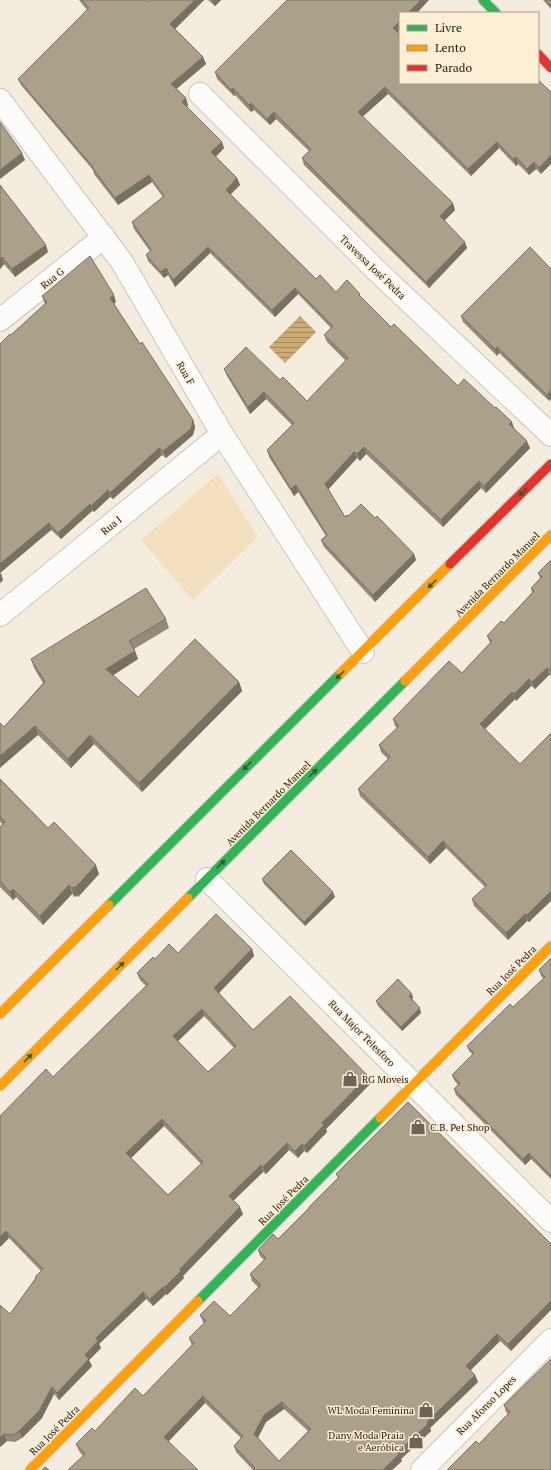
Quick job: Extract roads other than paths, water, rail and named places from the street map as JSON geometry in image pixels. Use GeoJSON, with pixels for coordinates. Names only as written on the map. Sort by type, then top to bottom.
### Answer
{"type":"FeatureCollection","features":[{"type":"Feature","properties":{"kind":"main road"},"geometry":{"type":"LineString","coordinates":[[483,0],[495,12]]}},
{"type":"Feature","properties":{"kind":"main road"},"geometry":{"type":"LineString","coordinates":[[539,55],[551,68]]}},
{"type":"Feature","properties":{"kind":"main road"},"geometry":{"type":"LineString","coordinates":[[0,1014],[551,464]]}},
{"type":"Feature","properties":{"kind":"main road","name":"Avenida Bernardo Manuel"},"geometry":{"type":"LineString","coordinates":[[0,1086],[551,535]]}},
{"type":"Feature","properties":{"kind":"main road","name":"Rua José Pedra"},"geometry":{"type":"LineString","coordinates":[[30,1470],[551,946]]}},
{"type":"Feature","properties":{"kind":"street","name":"Travessa José Pedra"},"geometry":{"type":"LineString","coordinates":[[200,94],[377,271],[551,436]]}},
{"type":"Feature","properties":{"kind":"street","name":"Rua F"},"geometry":{"type":"LineString","coordinates":[[0,100],[122,262],[222,434],[363,652]]}},
{"type":"Feature","properties":{"kind":"street","name":"Rua G"},"geometry":{"type":"LineString","coordinates":[[0,320],[104,237]]}},
{"type":"Feature","properties":{"kind":"street","name":"Rua I"},"geometry":{"type":"LineString","coordinates":[[0,615],[222,434]]}},
{"type":"Feature","properties":{"kind":"street","name":"Rua Major Telesforo"},"geometry":{"type":"LineString","coordinates":[[207,879],[551,1221]]}},
{"type":"Feature","properties":{"kind":"street","name":"Rua Afonso Lopes"},"geometry":{"type":"LineString","coordinates":[[422,1470],[551,1340]]}},
{"type":"Feature","properties":{"kind":"place","name":"RG Moveis"},"geometry":{"type":"Point","coordinates":[350,1079]}},
{"type":"Feature","properties":{"kind":"place","name":"C.B. Pet Shop"},"geometry":{"type":"Point","coordinates":[418,1127]}},
{"type":"Feature","properties":{"kind":"place","name":"WL Moda Feminina"},"geometry":{"type":"Point","coordinates":[426,1410]}},
{"type":"Feature","properties":{"kind":"place","name":"Dany Moda Praia e Aeróbica"},"geometry":{"type":"Point","coordinates":[416,1441]}}]}
